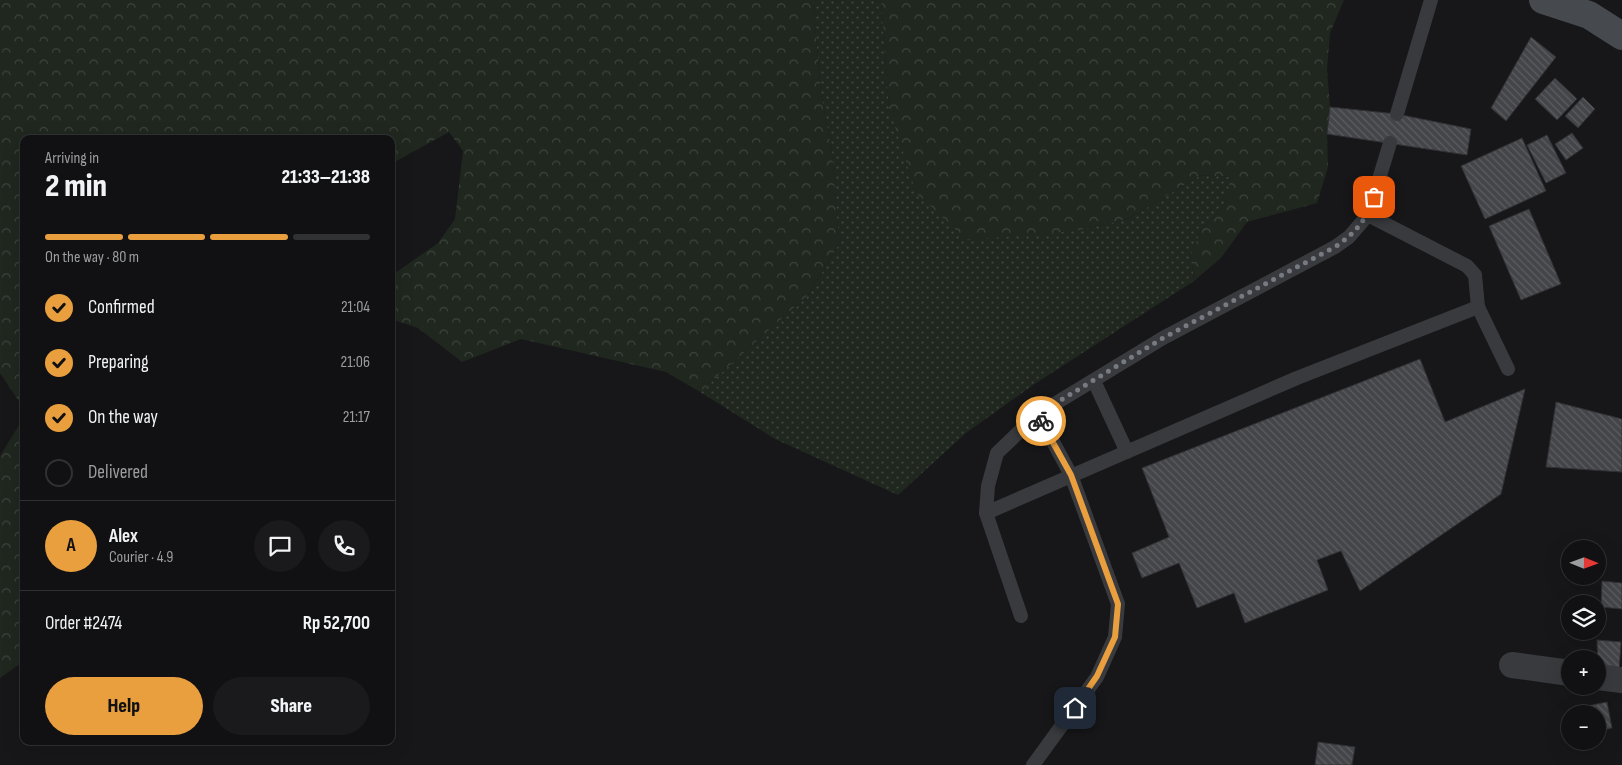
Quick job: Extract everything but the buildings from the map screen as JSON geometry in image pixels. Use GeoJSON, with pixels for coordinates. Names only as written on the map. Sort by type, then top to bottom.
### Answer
{"type":"FeatureCollection","features":[{"type":"Feature","properties":{"kind":"main road"},"geometry":{"type":"LineString","coordinates":[[1543,0],[1589,16],[1622,36]]}},
{"type":"Feature","properties":{"kind":"street"},"geometry":{"type":"LineString","coordinates":[[1512,665],[1561,672]]}},
{"type":"Feature","properties":{"kind":"street"},"geometry":{"type":"LineString","coordinates":[[1606,678],[1622,680]]}},
{"type":"Feature","properties":{"kind":"lane"},"geometry":{"type":"LineString","coordinates":[[1397,114],[1430,0]]}},
{"type":"Feature","properties":{"kind":"lane"},"geometry":{"type":"LineString","coordinates":[[1020,616],[986,513],[988,486],[997,453],[1038,414],[1163,338],[1349,238],[1368,215],[1390,144]]}},
{"type":"Feature","properties":{"kind":"lane"},"geometry":{"type":"LineString","coordinates":[[1368,215],[1467,266],[1475,275],[1478,307],[1508,369]]}},
{"type":"Feature","properties":{"kind":"lane"},"geometry":{"type":"LineString","coordinates":[[986,513],[1297,378],[1478,307]]}},
{"type":"Feature","properties":{"kind":"lane"},"geometry":{"type":"LineString","coordinates":[[1094,381],[1127,452]]}},
{"type":"Feature","properties":{"kind":"lane"},"geometry":{"type":"LineString","coordinates":[[1033,765],[1097,676],[1115,637],[1118,604],[1071,475],[1038,414]]}},
{"type":"Feature","properties":{"kind":"green space"},"geometry":{"type":"Polygon","coordinates":[[[0,0],[813,0],[821,94],[832,152],[839,244],[809,294],[700,392],[666,372],[521,339],[462,362],[418,328],[395,320],[395,273],[438,243],[455,219],[463,151],[449,132],[395,162],[395,135],[20,135],[20,403],[0,373],[0,0]]]}},
{"type":"Feature","properties":{"kind":"green space"},"geometry":{"type":"Polygon","coordinates":[[[813,0],[881,0],[889,108],[1075,231],[1128,219],[1201,175],[1232,177],[1225,204],[1201,230],[1191,256],[1194,281],[1033,385],[966,433],[898,495],[775,439],[700,392],[809,294],[839,244],[832,152],[821,94],[813,0]]]}},
{"type":"Feature","properties":{"kind":"green space"},"geometry":{"type":"Polygon","coordinates":[[[881,0],[1344,0],[1330,33],[1327,70],[1330,107],[1327,134],[1328,167],[1317,203],[1247,222],[1221,258],[1194,281],[1191,256],[1201,230],[1225,204],[1231,177],[1201,175],[1128,219],[1075,231],[967,240],[916,193],[889,108],[881,0]]]}},
{"type":"Feature","properties":{"kind":"green space"},"geometry":{"type":"Polygon","coordinates":[[[20,424],[20,664],[0,678],[0,456],[20,424]]]}},
{"type":"Feature","properties":{"kind":"way so far"},"geometry":{"type":"LineString","coordinates":[[1041,421],[1038,414],[1163,338],[1349,238],[1368,215],[1374,197]]}},
{"type":"Feature","properties":{"kind":"route"},"geometry":{"type":"LineString","coordinates":[[1041,421],[1071,475],[1118,604],[1115,637],[1097,676],[1075,708]]}}]}
